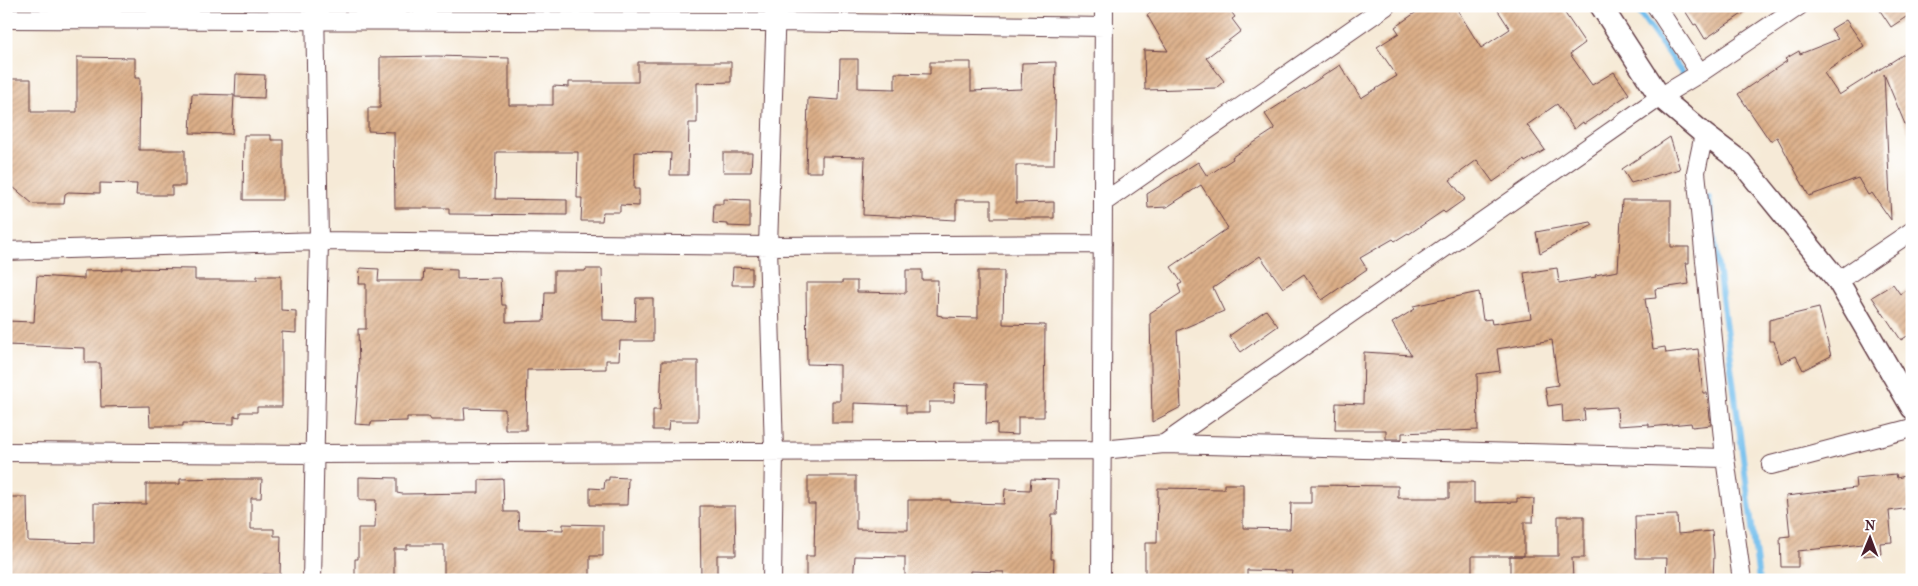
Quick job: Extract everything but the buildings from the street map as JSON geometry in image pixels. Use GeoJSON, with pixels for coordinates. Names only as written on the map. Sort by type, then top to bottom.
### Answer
{"type":"FeatureCollection","features":[{"type":"Feature","properties":{"kind":"street"},"geometry":{"type":"LineString","coordinates":[[1102,580],[1104,6]]}},
{"type":"Feature","properties":{"kind":"street"},"geometry":{"type":"LineString","coordinates":[[1104,202],[1386,6]]}},
{"type":"Feature","properties":{"kind":"street"},"geometry":{"type":"LineString","coordinates":[[1601,6],[1660,96],[1704,134],[1741,162],[1838,281],[1912,408]]}},
{"type":"Feature","properties":{"kind":"street"},"geometry":{"type":"LineString","coordinates":[[1656,6],[1700,73]]}},
{"type":"Feature","properties":{"kind":"street"},"geometry":{"type":"LineString","coordinates":[[1164,444],[1660,96],[1700,73],[1799,6]]}},
{"type":"Feature","properties":{"kind":"street"},"geometry":{"type":"LineString","coordinates":[[6,20],[315,13],[776,14],[1104,27]]}},
{"type":"Feature","properties":{"kind":"street"},"geometry":{"type":"LineString","coordinates":[[312,580],[319,241],[315,13]]}},
{"type":"Feature","properties":{"kind":"street"},"geometry":{"type":"LineString","coordinates":[[772,580],[774,451],[768,246],[776,14]]}},
{"type":"Feature","properties":{"kind":"street"},"geometry":{"type":"LineString","coordinates":[[1704,134],[1696,172],[1725,458],[1742,580]]}},
{"type":"Feature","properties":{"kind":"street"},"geometry":{"type":"LineString","coordinates":[[1838,281],[1912,230]]}},
{"type":"Feature","properties":{"kind":"street"},"geometry":{"type":"LineString","coordinates":[[6,251],[319,241],[768,246],[1103,244]]}},
{"type":"Feature","properties":{"kind":"street"},"geometry":{"type":"LineString","coordinates":[[1771,465],[1912,428]]}},
{"type":"Feature","properties":{"kind":"street"},"geometry":{"type":"LineString","coordinates":[[6,452],[315,454],[1102,450],[1164,444],[1725,458]]}},
{"type":"Feature","properties":{"kind":"waterway"},"geometry":{"type":"LineString","coordinates":[[1635,6],[1684,76]]}},
{"type":"Feature","properties":{"kind":"waterway"},"geometry":{"type":"LineString","coordinates":[[1709,198],[1759,580]]}}]}
